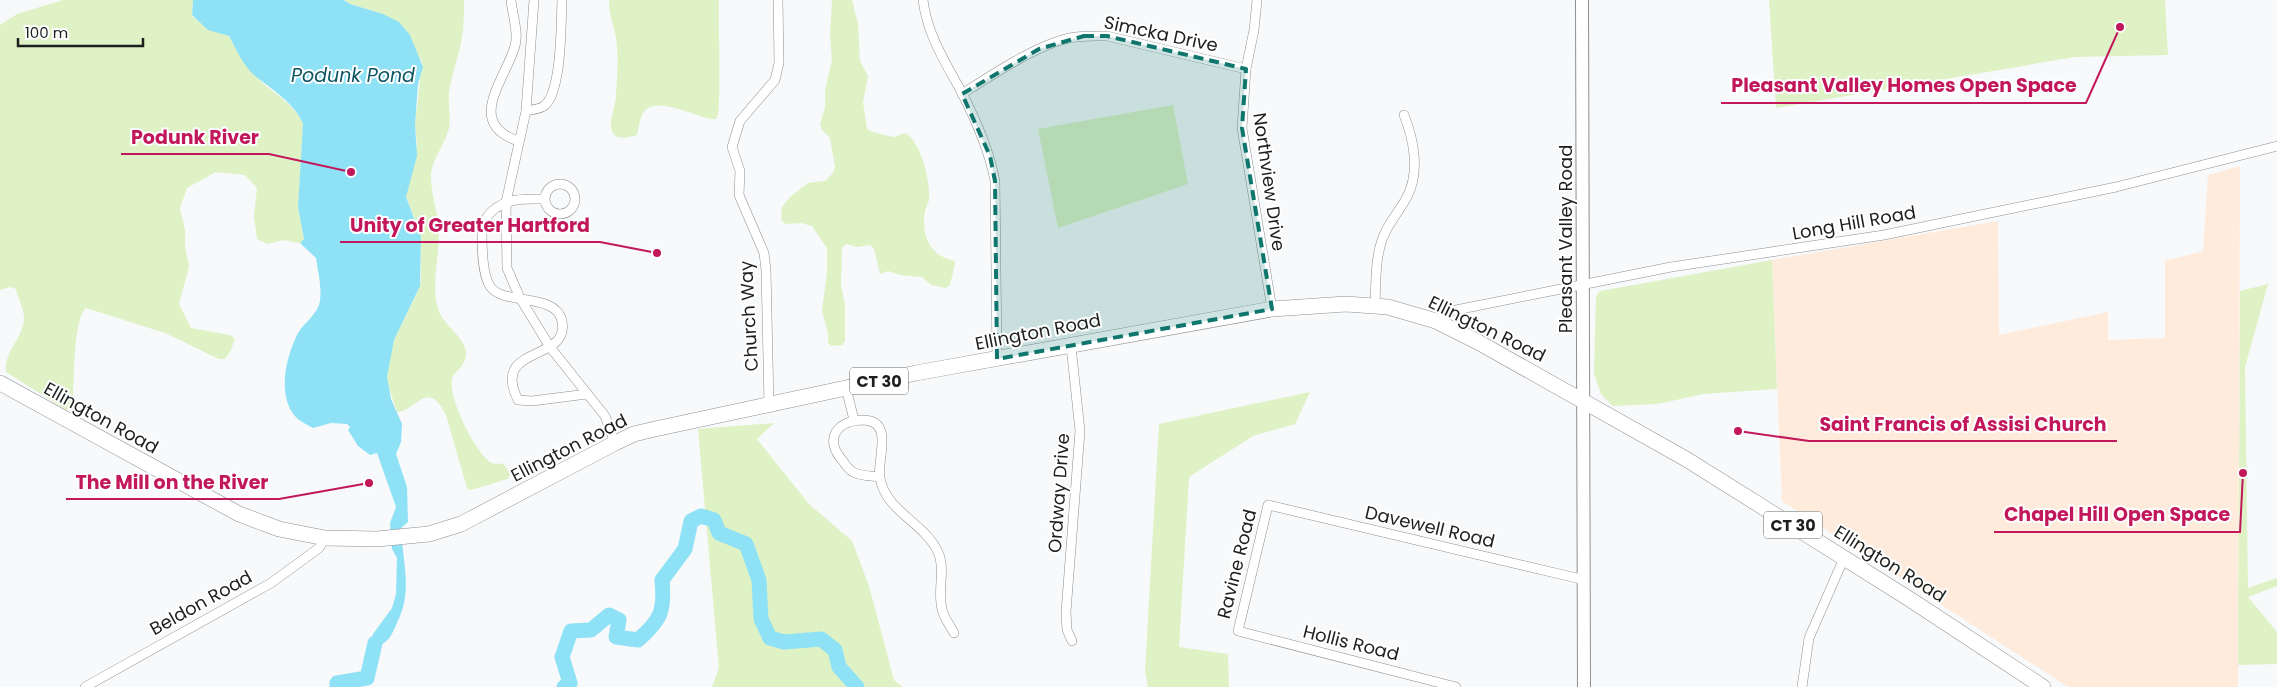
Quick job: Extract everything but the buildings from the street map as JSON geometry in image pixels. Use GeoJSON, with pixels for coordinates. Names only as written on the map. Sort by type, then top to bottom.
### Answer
{"type":"FeatureCollection","features":[{"type":"Feature","properties":{"kind":"main road","name":"Pleasant Valley Road"},"geometry":{"type":"LineString","coordinates":[[1582,0],[1585,286],[1584,687]]}},
{"type":"Feature","properties":{"kind":"main road","name":"Ellington Road"},"geometry":{"type":"LineString","coordinates":[[0,383],[239,514],[279,529],[325,538],[387,539],[429,534],[461,524],[615,443],[634,434],[654,429],[846,388],[1272,309],[1319,304],[1374,305],[1398,309],[1436,322],[1584,401],[1728,483],[2043,687]]}},
{"type":"Feature","properties":{"kind":"street"},"geometry":{"type":"LineString","coordinates":[[511,0],[516,44],[490,106],[492,122],[502,136],[518,141]]}},
{"type":"Feature","properties":{"kind":"street"},"geometry":{"type":"LineString","coordinates":[[534,0],[526,111],[506,202],[507,268],[520,298],[550,347],[605,416],[615,443]]}},
{"type":"Feature","properties":{"kind":"street"},"geometry":{"type":"LineString","coordinates":[[526,111],[544,106],[552,96],[559,56],[562,0]]}},
{"type":"Feature","properties":{"kind":"street","name":"Church Way"},"geometry":{"type":"LineString","coordinates":[[769,404],[764,253],[739,195],[740,171],[732,153],[733,137],[740,121],[775,80],[779,63],[778,0]]}},
{"type":"Feature","properties":{"kind":"street"},"geometry":{"type":"LineString","coordinates":[[923,0],[924,15],[933,41],[962,94],[990,156],[995,181],[997,359]]}},
{"type":"Feature","properties":{"kind":"street","name":"Northview Drive"},"geometry":{"type":"LineString","coordinates":[[1257,0],[1254,30],[1246,70],[1242,128],[1272,309]]}},
{"type":"Feature","properties":{"kind":"street","name":"Simcka Drive"},"geometry":{"type":"LineString","coordinates":[[962,94],[1039,49],[1064,39],[1084,36],[1107,36],[1246,70]]}},
{"type":"Feature","properties":{"kind":"street"},"geometry":{"type":"LineString","coordinates":[[516,44],[532,44]]}},
{"type":"Feature","properties":{"kind":"street"},"geometry":{"type":"LineString","coordinates":[[1374,305],[1380,244],[1388,224],[1406,199],[1412,181],[1414,145],[1404,115]]}},
{"type":"Feature","properties":{"kind":"street","name":"Long Hill Road"},"geometry":{"type":"LineString","coordinates":[[1436,322],[1451,311],[1695,263],[1893,234],[2116,187],[2277,146]]}},
{"type":"Feature","properties":{"kind":"street"},"geometry":{"type":"LineString","coordinates":[[543,199],[518,199],[506,202],[488,214],[483,225],[482,252],[490,286],[500,295],[543,304],[554,310],[562,319],[562,330],[558,340],[550,347],[516,366],[510,377],[512,388],[518,400],[540,401],[587,394]]}},
{"type":"Feature","properties":{"kind":"street","name":"Ordway Drive"},"geometry":{"type":"LineString","coordinates":[[1071,346],[1080,431],[1066,612],[1067,630],[1072,642]]}},
{"type":"Feature","properties":{"kind":"street"},"geometry":{"type":"LineString","coordinates":[[846,388],[854,420]]}},
{"type":"Feature","properties":{"kind":"street"},"geometry":{"type":"LineString","coordinates":[[879,477],[853,472],[835,452],[833,441],[836,432],[843,424],[854,420],[869,420],[879,428],[883,445],[879,477],[887,497],[920,528],[938,553],[941,569],[942,609],[954,633]]}},
{"type":"Feature","properties":{"kind":"street","name":"Davewell Road"},"geometry":{"type":"LineString","coordinates":[[1268,505],[1585,580]]}},
{"type":"Feature","properties":{"kind":"street","name":"Ravine Road"},"geometry":{"type":"LineString","coordinates":[[1238,631],[1268,505]]}},
{"type":"Feature","properties":{"kind":"street","name":"Beldon Road"},"geometry":{"type":"LineString","coordinates":[[85,687],[271,583],[319,548],[325,538]]}},
{"type":"Feature","properties":{"kind":"street"},"geometry":{"type":"LineString","coordinates":[[1802,687],[1809,638],[1844,558]]}},
{"type":"Feature","properties":{"kind":"street","name":"Hollis Road"},"geometry":{"type":"LineString","coordinates":[[1238,631],[1456,687]]}},
{"type":"Feature","properties":{"kind":"street"},"geometry":{"type":"LineString","coordinates":[[104,676],[104,687]]}},
{"type":"Feature","properties":{"kind":"highlighted area"},"geometry":{"type":"Polygon","coordinates":[[[1084,36],[1107,36],[1246,69],[1242,128],[1272,309],[997,359],[995,181],[990,156],[962,94],[1039,49],[1084,36]]]}},
{"type":"Feature","properties":{"kind":"shaded area"},"geometry":{"type":"Polygon","coordinates":[[[2240,166],[2238,687],[2068,687],[1782,501],[1772,260],[1998,221],[1999,335],[2108,312],[2108,340],[2165,338],[2165,261],[2203,251],[2208,175],[2240,166]]]}},
{"type":"Feature","properties":{"kind":"green space"},"geometry":{"type":"Polygon","coordinates":[[[63,0],[193,0],[192,16],[209,30],[229,36],[248,68],[258,79],[287,102],[303,124],[298,207],[304,239],[300,243],[283,240],[268,244],[257,239],[254,216],[257,188],[245,175],[216,172],[187,188],[180,208],[185,230],[185,246],[189,267],[179,304],[191,328],[230,335],[235,339],[231,350],[225,359],[219,359],[165,333],[86,308],[82,314],[76,338],[73,403],[71,408],[66,410],[6,372],[7,359],[23,327],[24,316],[16,289],[10,287],[0,290],[0,25],[17,14],[63,0]]]}},
{"type":"Feature","properties":{"kind":"green space"},"geometry":{"type":"Polygon","coordinates":[[[345,0],[464,0],[462,38],[449,94],[449,128],[433,165],[431,177],[439,234],[435,291],[438,309],[444,321],[465,348],[464,363],[452,379],[454,399],[458,411],[477,447],[490,462],[504,464],[510,474],[508,479],[474,489],[469,490],[467,488],[446,415],[433,398],[427,397],[404,411],[397,412],[387,382],[389,356],[394,340],[421,281],[421,248],[416,222],[406,197],[417,144],[415,125],[422,61],[383,14],[350,4],[345,0]]]}},
{"type":"Feature","properties":{"kind":"green space"},"geometry":{"type":"Polygon","coordinates":[[[609,0],[719,0],[719,100],[717,118],[712,119],[670,107],[650,107],[642,115],[637,135],[624,138],[617,137],[613,133],[611,124],[616,100],[617,52],[615,33],[609,10],[609,0]]]}},
{"type":"Feature","properties":{"kind":"green space"},"geometry":{"type":"Polygon","coordinates":[[[832,0],[852,0],[858,24],[860,61],[868,76],[863,102],[867,129],[894,137],[905,133],[916,144],[927,173],[929,200],[924,220],[926,236],[933,249],[946,258],[955,261],[955,264],[950,285],[946,288],[931,285],[922,277],[900,275],[888,271],[880,274],[874,248],[869,245],[857,247],[846,244],[842,248],[841,285],[845,305],[845,341],[842,345],[831,346],[828,342],[828,333],[822,311],[827,272],[827,248],[812,226],[801,223],[785,224],[781,219],[782,207],[790,197],[808,183],[825,181],[833,173],[835,167],[830,138],[822,130],[820,124],[825,108],[825,90],[832,60],[830,37],[832,0]]]}},
{"type":"Feature","properties":{"kind":"green space"},"geometry":{"type":"Polygon","coordinates":[[[1769,0],[2165,0],[2168,55],[2075,57],[1776,108],[1769,0]]]}},
{"type":"Feature","properties":{"kind":"green space"},"geometry":{"type":"Polygon","coordinates":[[[1173,105],[1188,184],[1058,228],[1038,129],[1173,105]]]}},
{"type":"Feature","properties":{"kind":"green space"},"geometry":{"type":"Polygon","coordinates":[[[1772,260],[1777,389],[1703,394],[1658,404],[1612,406],[1601,394],[1594,373],[1596,296],[1600,291],[1772,260]]]}},
{"type":"Feature","properties":{"kind":"green space"},"geometry":{"type":"Polygon","coordinates":[[[2268,284],[2245,367],[2248,588],[2277,578],[2277,586],[2248,597],[2277,632],[2277,664],[2238,665],[2240,291],[2268,284]]]}},
{"type":"Feature","properties":{"kind":"green space"},"geometry":{"type":"Polygon","coordinates":[[[1310,392],[1295,424],[1253,436],[1189,477],[1179,647],[1228,654],[1229,687],[1148,687],[1145,672],[1159,424],[1310,392]]]}},
{"type":"Feature","properties":{"kind":"green space"},"geometry":{"type":"Polygon","coordinates":[[[774,423],[757,439],[809,504],[852,541],[869,586],[894,680],[903,687],[712,687],[719,668],[698,429],[774,423]]]}},
{"type":"Feature","properties":{"kind":"water","name":"Podunk Pond"},"geometry":{"type":"Polygon","coordinates":[[[193,0],[344,0],[399,22],[410,35],[423,67],[418,84],[415,125],[417,156],[406,197],[421,237],[420,286],[394,340],[387,377],[391,399],[402,424],[401,442],[396,454],[407,487],[408,522],[401,528],[406,583],[404,605],[393,632],[387,641],[378,647],[374,661],[371,662],[368,651],[373,634],[392,608],[396,594],[397,558],[392,549],[390,523],[396,507],[377,453],[370,455],[358,446],[348,430],[350,427],[347,424],[331,423],[313,428],[299,420],[287,401],[285,390],[285,378],[290,353],[300,329],[317,309],[320,294],[316,258],[300,243],[304,239],[298,207],[303,124],[288,103],[246,67],[229,36],[208,30],[192,15],[193,0]]]}},
{"type":"Feature","properties":{"kind":"waterway"},"geometry":{"type":"LineString","coordinates":[[564,687],[570,683],[562,657],[571,631],[591,630],[609,615],[619,620],[616,637],[638,640],[652,627],[662,607],[662,580],[685,549],[691,521],[701,516],[714,520],[719,533],[746,544],[759,580],[761,619],[770,638],[784,642],[821,639],[835,650],[839,667],[857,687]]}},
{"type":"Feature","properties":{"kind":"waterway"},"geometry":{"type":"LineString","coordinates":[[337,687],[337,683],[367,678],[375,643]]}},
{"type":"Feature","properties":{"kind":"place","name":"Pleasant Valley Homes Open Space"},"geometry":{"type":"Point","coordinates":[2120,27]}},
{"type":"Feature","properties":{"kind":"place","name":"Podunk River"},"geometry":{"type":"Point","coordinates":[351,172]}},
{"type":"Feature","properties":{"kind":"place","name":"Unity of Greater Hartford"},"geometry":{"type":"Point","coordinates":[657,253]}},
{"type":"Feature","properties":{"kind":"place","name":"Saint Francis of Assisi Church"},"geometry":{"type":"Point","coordinates":[1738,431]}},
{"type":"Feature","properties":{"kind":"place","name":"Chapel Hill Open Space"},"geometry":{"type":"Point","coordinates":[2243,473]}},
{"type":"Feature","properties":{"kind":"place","name":"The Mill on the River"},"geometry":{"type":"Point","coordinates":[369,483]}}]}
